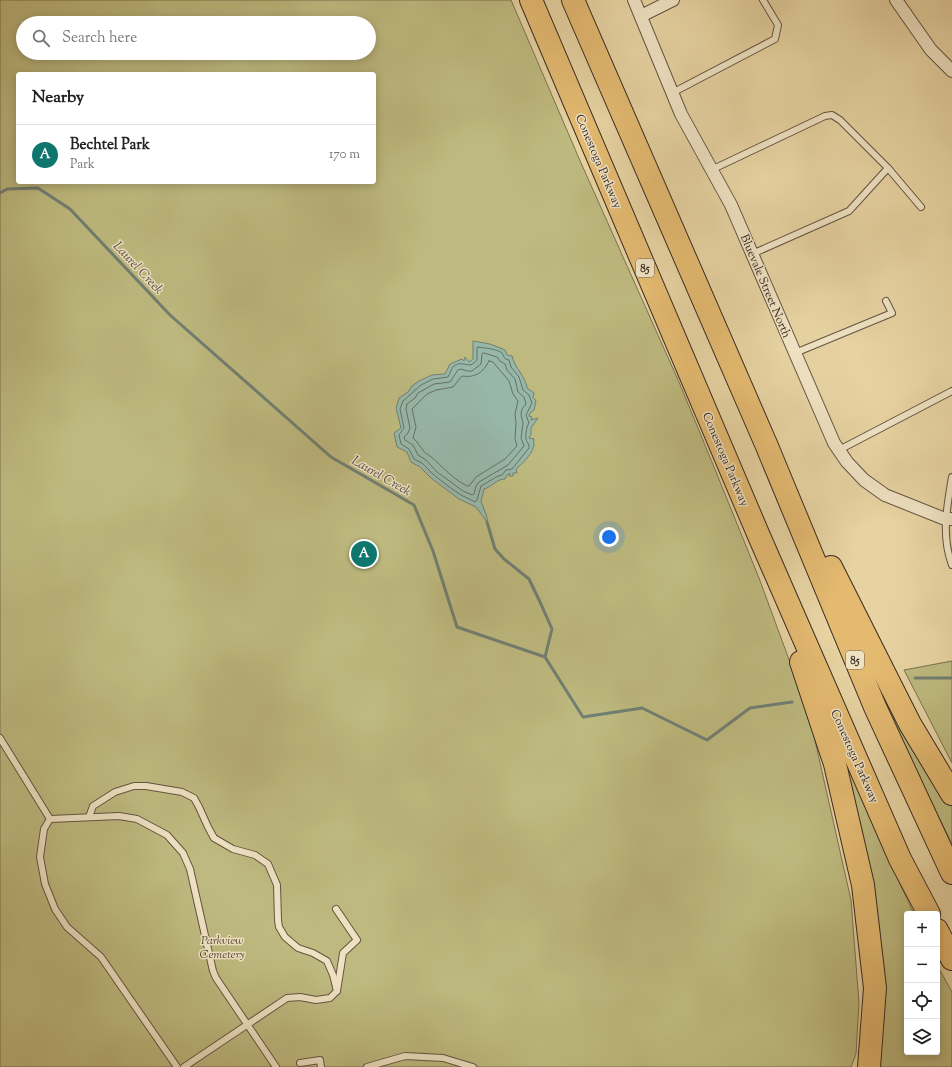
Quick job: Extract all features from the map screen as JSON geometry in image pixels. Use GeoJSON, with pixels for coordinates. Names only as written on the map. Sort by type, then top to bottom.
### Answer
{"type":"FeatureCollection","features":[{"type":"Feature","properties":{"kind":"highway","name":"Conestoga Parkway"},"geometry":{"type":"LineString","coordinates":[[531,0],[759,536],[900,859],[927,911]]}},
{"type":"Feature","properties":{"kind":"highway","name":"85"},"geometry":{"type":"LineString","coordinates":[[573,0],[766,444],[875,707],[952,872]]}},
{"type":"Feature","properties":{"kind":"highway"},"geometry":{"type":"LineString","coordinates":[[766,444],[812,528],[910,724],[952,794]]}},
{"type":"Feature","properties":{"kind":"highway"},"geometry":{"type":"LineString","coordinates":[[759,536],[835,764],[863,885],[875,988],[869,1067]]}},
{"type":"Feature","properties":{"kind":"highway"},"geometry":{"type":"LineString","coordinates":[[940,936],[952,959]]}},
{"type":"Feature","properties":{"kind":"street","name":"Bluevale Street North"},"geometry":{"type":"LineString","coordinates":[[634,0],[681,114],[731,205],[834,443],[847,462],[864,480],[885,495],[948,519]]}},
{"type":"Feature","properties":{"kind":"street"},"geometry":{"type":"LineString","coordinates":[[641,16],[673,0]]}},
{"type":"Feature","properties":{"kind":"street"},"geometry":{"type":"LineString","coordinates":[[896,0],[931,50],[952,71]]}},
{"type":"Feature","properties":{"kind":"lane"},"geometry":{"type":"LineString","coordinates":[[672,94],[775,39],[778,25],[763,0]]}},
{"type":"Feature","properties":{"kind":"lane"},"geometry":{"type":"LineString","coordinates":[[711,170],[825,116],[832,115],[840,120],[888,168],[921,207]]}},
{"type":"Feature","properties":{"kind":"lane"},"geometry":{"type":"LineString","coordinates":[[752,254],[849,210],[888,168]]}},
{"type":"Feature","properties":{"kind":"lane"},"geometry":{"type":"LineString","coordinates":[[795,353],[892,313],[886,301]]}},
{"type":"Feature","properties":{"kind":"lane"},"geometry":{"type":"LineString","coordinates":[[839,450],[952,391]]}},
{"type":"Feature","properties":{"kind":"lane"},"geometry":{"type":"LineString","coordinates":[[952,478],[948,519],[947,552],[952,565]]}},
{"type":"Feature","properties":{"kind":"lane"},"geometry":{"type":"LineString","coordinates":[[0,738],[50,819]]}},
{"type":"Feature","properties":{"kind":"lane"},"geometry":{"type":"LineString","coordinates":[[89,817],[93,806],[115,792],[134,786],[146,786],[182,792],[194,798],[200,807],[208,828],[214,838],[233,849],[255,855],[268,864],[277,885],[279,927],[285,937],[298,948],[313,953],[327,961],[333,975],[337,991]]}},
{"type":"Feature","properties":{"kind":"lane"},"geometry":{"type":"LineString","coordinates":[[50,819],[119,816],[137,819],[167,835],[183,853],[190,869],[213,971],[216,978],[276,1067]]}},
{"type":"Feature","properties":{"kind":"lane"},"geometry":{"type":"LineString","coordinates":[[50,819],[44,829],[40,857],[45,884],[54,908],[67,927],[101,957],[177,1067]]}},
{"type":"Feature","properties":{"kind":"lane"},"geometry":{"type":"LineString","coordinates":[[184,1067],[287,998],[300,997],[316,1000],[330,998],[337,991],[344,953],[357,940],[336,909]]}},
{"type":"Feature","properties":{"kind":"lane"},"geometry":{"type":"LineString","coordinates":[[367,1067],[405,1056],[443,1058],[474,1067]]}},
{"type":"Feature","properties":{"kind":"lane"},"geometry":{"type":"LineString","coordinates":[[300,1062],[320,1060],[320,1067]]}},
{"type":"Feature","properties":{"kind":"green space","name":"Parkview Cemetery"},"geometry":{"type":"Polygon","coordinates":[[[0,0],[511,0],[581,163],[679,382],[759,578],[809,714],[851,900],[859,1003],[856,1054],[851,1067],[0,1067],[0,0]]]}},
{"type":"Feature","properties":{"kind":"green space"},"geometry":{"type":"Polygon","coordinates":[[[952,661],[952,763],[904,670],[952,661]]]}},
{"type":"Feature","properties":{"kind":"green space"},"geometry":{"type":"Polygon","coordinates":[[[884,688],[952,805],[952,844],[876,689],[884,688]]]}},
{"type":"Feature","properties":{"kind":"green space"},"geometry":{"type":"Polygon","coordinates":[[[839,738],[876,832],[913,911],[904,911],[904,1055],[940,1055],[940,970],[952,992],[952,1067],[873,1067],[839,738]]]}},
{"type":"Feature","properties":{"kind":"water"},"geometry":{"type":"Polygon","coordinates":[[[473,341],[490,344],[505,350],[507,355],[512,356],[515,365],[526,383],[527,388],[534,393],[533,397],[536,401],[534,410],[529,416],[532,417],[531,420],[538,418],[531,428],[529,438],[534,439],[534,447],[516,469],[517,473],[513,473],[513,476],[509,476],[510,473],[505,479],[499,480],[484,489],[481,501],[487,517],[487,522],[476,507],[459,499],[431,478],[420,467],[411,462],[407,452],[397,447],[394,433],[401,428],[396,408],[399,398],[408,392],[412,386],[419,381],[432,375],[445,374],[450,364],[462,359],[464,361],[465,357],[469,362],[473,359],[473,341]]]}},
{"type":"Feature","properties":{"kind":"waterway","name":"Laurel Creek"},"geometry":{"type":"LineString","coordinates":[[0,193],[7,189],[38,188],[70,209],[170,315],[331,457],[414,505],[433,551],[457,627],[545,657],[583,717],[642,708],[707,740],[750,708],[792,702]]}},
{"type":"Feature","properties":{"kind":"waterway"},"geometry":{"type":"LineString","coordinates":[[487,522],[495,549],[504,559],[529,579],[552,629],[545,657]]}},
{"type":"Feature","properties":{"kind":"waterway","name":"Laurel Creek"},"geometry":{"type":"LineString","coordinates":[[915,678],[952,678]]}},
{"type":"Feature","properties":{"kind":"place","name":"Bechtel Park"},"geometry":{"type":"Point","coordinates":[364,554]}}]}
